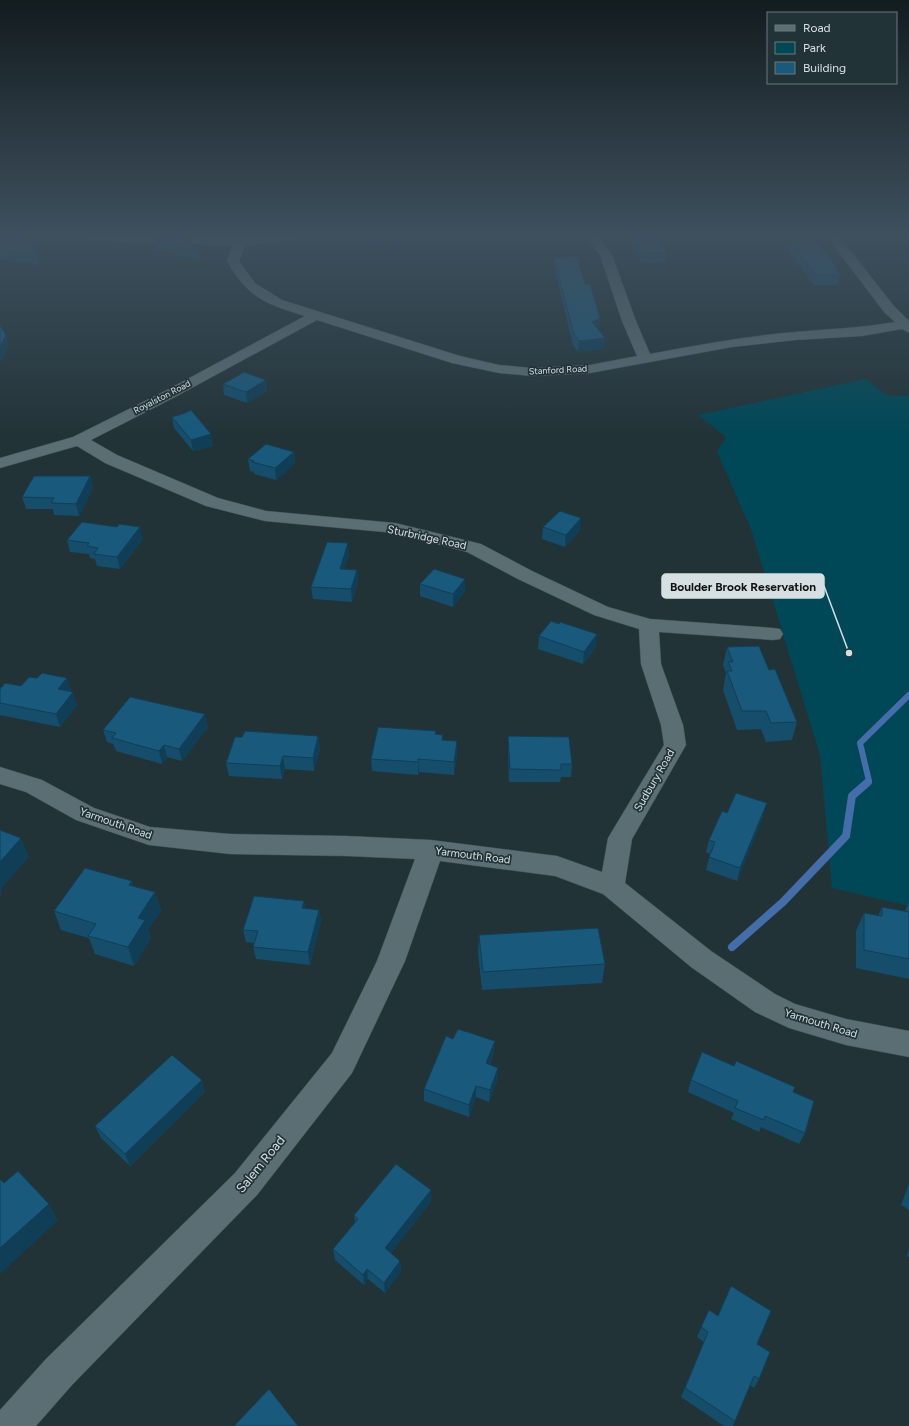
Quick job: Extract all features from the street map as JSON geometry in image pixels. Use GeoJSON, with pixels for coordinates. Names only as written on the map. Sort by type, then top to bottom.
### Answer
{"type":"FeatureCollection","features":[{"type":"Feature","properties":{"kind":"street","name":"Stanford Road"},"geometry":{"type":"LineString","coordinates":[[274,302],[457,360],[499,369],[532,372],[590,369],[732,343],[795,336],[862,332],[907,327]]}},
{"type":"Feature","properties":{"kind":"street"},"geometry":{"type":"LineString","coordinates":[[622,302],[645,359]]}},
{"type":"Feature","properties":{"kind":"street"},"geometry":{"type":"LineString","coordinates":[[884,302],[907,327]]}},
{"type":"Feature","properties":{"kind":"street","name":"Royalston Road"},"geometry":{"type":"LineString","coordinates":[[0,462],[80,440],[170,394],[278,334],[317,315]]}},
{"type":"Feature","properties":{"kind":"street","name":"Sturbridge Road"},"geometry":{"type":"LineString","coordinates":[[80,440],[112,459],[212,502],[265,516],[395,528],[474,548],[525,575],[601,611],[649,625],[773,634]]}},
{"type":"Feature","properties":{"kind":"street","name":"Sudbury Road"},"geometry":{"type":"LineString","coordinates":[[612,887],[620,838],[675,745],[672,725],[651,664],[649,625]]}},
{"type":"Feature","properties":{"kind":"street","name":"Yarmouth Road"},"geometry":{"type":"LineString","coordinates":[[0,774],[34,786],[84,814],[148,836],[230,844],[347,846],[431,850],[557,866],[612,887],[701,959],[765,1003],[789,1015],[846,1032],[909,1044]]}},
{"type":"Feature","properties":{"kind":"street","name":"Salem Road"},"geometry":{"type":"LineString","coordinates":[[11,1426],[59,1372],[246,1184],[342,1064],[391,961],[431,850]]}},
{"type":"Feature","properties":{"kind":"green space"},"geometry":{"type":"Polygon","coordinates":[[[866,379],[886,395],[909,396],[909,906],[832,888],[820,755],[751,529],[717,452],[726,437],[698,415],[866,379]]]}},
{"type":"Feature","properties":{"kind":"building"},"geometry":{"type":"Polygon","coordinates":[[[565,302],[595,302],[600,318],[592,322],[605,338],[579,341],[574,334],[565,302]]]}},
{"type":"Feature","properties":{"kind":"building"},"geometry":{"type":"Polygon","coordinates":[[[0,325],[6,335],[0,347],[0,325]]]}},
{"type":"Feature","properties":{"kind":"building"},"geometry":{"type":"Polygon","coordinates":[[[244,372],[266,380],[246,392],[223,384],[244,372]]]}},
{"type":"Feature","properties":{"kind":"building"},"geometry":{"type":"Polygon","coordinates":[[[191,410],[211,434],[191,440],[172,417],[191,410]]]}},
{"type":"Feature","properties":{"kind":"building"},"geometry":{"type":"Polygon","coordinates":[[[266,444],[294,452],[275,468],[252,462],[254,461],[248,459],[266,444]]]}},
{"type":"Feature","properties":{"kind":"building"},"geometry":{"type":"Polygon","coordinates":[[[34,476],[90,476],[76,504],[51,503],[54,498],[22,497],[34,476]]]}},
{"type":"Feature","properties":{"kind":"building"},"geometry":{"type":"Polygon","coordinates":[[[560,511],[581,518],[566,535],[543,527],[560,511]]]}},
{"type":"Feature","properties":{"kind":"building"},"geometry":{"type":"Polygon","coordinates":[[[82,522],[117,527],[119,524],[140,527],[117,557],[94,554],[98,548],[87,546],[89,543],[67,540],[82,522]]]}},
{"type":"Feature","properties":{"kind":"building"},"geometry":{"type":"Polygon","coordinates":[[[327,542],[348,543],[340,569],[357,570],[351,589],[311,587],[327,542]]]}},
{"type":"Feature","properties":{"kind":"building"},"geometry":{"type":"Polygon","coordinates":[[[434,569],[465,579],[453,594],[420,584],[434,569]]]}},
{"type":"Feature","properties":{"kind":"building"},"geometry":{"type":"Polygon","coordinates":[[[551,621],[559,624],[560,622],[597,634],[584,652],[539,636],[551,621]]]}},
{"type":"Feature","properties":{"kind":"building"},"geometry":{"type":"Polygon","coordinates":[[[759,646],[769,670],[775,669],[797,722],[771,723],[766,711],[742,711],[727,671],[732,671],[728,662],[733,662],[727,647],[759,646]]]}},
{"type":"Feature","properties":{"kind":"building"},"geometry":{"type":"Polygon","coordinates":[[[42,673],[67,678],[58,689],[73,692],[56,714],[0,703],[0,689],[5,683],[21,686],[29,677],[37,678],[42,673]]]}},
{"type":"Feature","properties":{"kind":"building"},"geometry":{"type":"Polygon","coordinates":[[[130,697],[205,714],[179,749],[164,745],[159,751],[112,738],[116,733],[103,730],[130,697]]]}},
{"type":"Feature","properties":{"kind":"building"},"geometry":{"type":"Polygon","coordinates":[[[378,727],[436,731],[435,734],[443,735],[442,740],[457,741],[454,762],[418,759],[418,762],[371,759],[378,727]]]}},
{"type":"Feature","properties":{"kind":"building"},"geometry":{"type":"Polygon","coordinates":[[[245,731],[318,736],[313,758],[283,756],[280,766],[226,763],[235,737],[242,737],[245,731]]]}},
{"type":"Feature","properties":{"kind":"building"},"geometry":{"type":"Polygon","coordinates":[[[508,736],[569,737],[572,764],[561,764],[561,770],[510,769],[508,736]]]}},
{"type":"Feature","properties":{"kind":"building"},"geometry":{"type":"Polygon","coordinates":[[[736,793],[767,803],[740,868],[709,857],[715,842],[709,840],[722,811],[727,813],[736,793]]]}},
{"type":"Feature","properties":{"kind":"building"},"geometry":{"type":"Polygon","coordinates":[[[0,830],[21,838],[0,862],[0,830]]]}},
{"type":"Feature","properties":{"kind":"building"},"geometry":{"type":"Polygon","coordinates":[[[85,868],[132,881],[129,885],[155,892],[138,918],[145,920],[128,947],[88,936],[96,924],[54,911],[85,868]]]}},
{"type":"Feature","properties":{"kind":"building"},"geometry":{"type":"Polygon","coordinates":[[[254,896],[304,901],[302,908],[319,910],[308,952],[253,947],[258,931],[243,930],[254,896]]]}},
{"type":"Feature","properties":{"kind":"building"},"geometry":{"type":"Polygon","coordinates":[[[882,907],[909,912],[909,959],[864,950],[864,913],[882,916],[882,907]]]}},
{"type":"Feature","properties":{"kind":"building"},"geometry":{"type":"Polygon","coordinates":[[[598,928],[605,964],[483,972],[479,935],[598,928]]]}},
{"type":"Feature","properties":{"kind":"building"},"geometry":{"type":"Polygon","coordinates":[[[458,1029],[495,1041],[486,1063],[498,1068],[490,1090],[476,1086],[469,1105],[424,1089],[446,1036],[453,1039],[458,1029]]]}},
{"type":"Feature","properties":{"kind":"building"},"geometry":{"type":"Polygon","coordinates":[[[702,1052],[734,1066],[736,1061],[795,1087],[793,1092],[814,1101],[805,1133],[765,1116],[764,1120],[735,1108],[738,1101],[691,1080],[702,1052]]]}},
{"type":"Feature","properties":{"kind":"building"},"geometry":{"type":"Polygon","coordinates":[[[172,1055],[202,1080],[125,1154],[95,1126],[172,1055]]]}},
{"type":"Feature","properties":{"kind":"building"},"geometry":{"type":"Polygon","coordinates":[[[396,1164],[431,1190],[385,1248],[400,1261],[384,1283],[367,1269],[363,1275],[333,1249],[358,1219],[354,1215],[396,1164]]]}},
{"type":"Feature","properties":{"kind":"building"},"geometry":{"type":"Polygon","coordinates":[[[18,1171],[49,1204],[0,1248],[0,1179],[4,1183],[18,1171]]]}},
{"type":"Feature","properties":{"kind":"building"},"geometry":{"type":"Polygon","coordinates":[[[731,1286],[771,1311],[757,1344],[770,1352],[759,1379],[754,1376],[735,1421],[685,1388],[708,1332],[701,1327],[709,1310],[718,1316],[731,1286]]]}},
{"type":"Feature","properties":{"kind":"building"},"geometry":{"type":"Polygon","coordinates":[[[269,1389],[298,1426],[234,1426],[269,1389]]]}},
{"type":"Feature","properties":{"kind":"waterway"},"geometry":{"type":"LineString","coordinates":[[868,782],[860,743],[909,695]]}},
{"type":"Feature","properties":{"kind":"waterway"},"geometry":{"type":"LineString","coordinates":[[732,947],[783,902],[846,836],[852,796],[868,782]]}},
{"type":"Feature","properties":{"kind":"place","name":"Boulder Brook Reservation"},"geometry":{"type":"Point","coordinates":[849,653]}}]}
